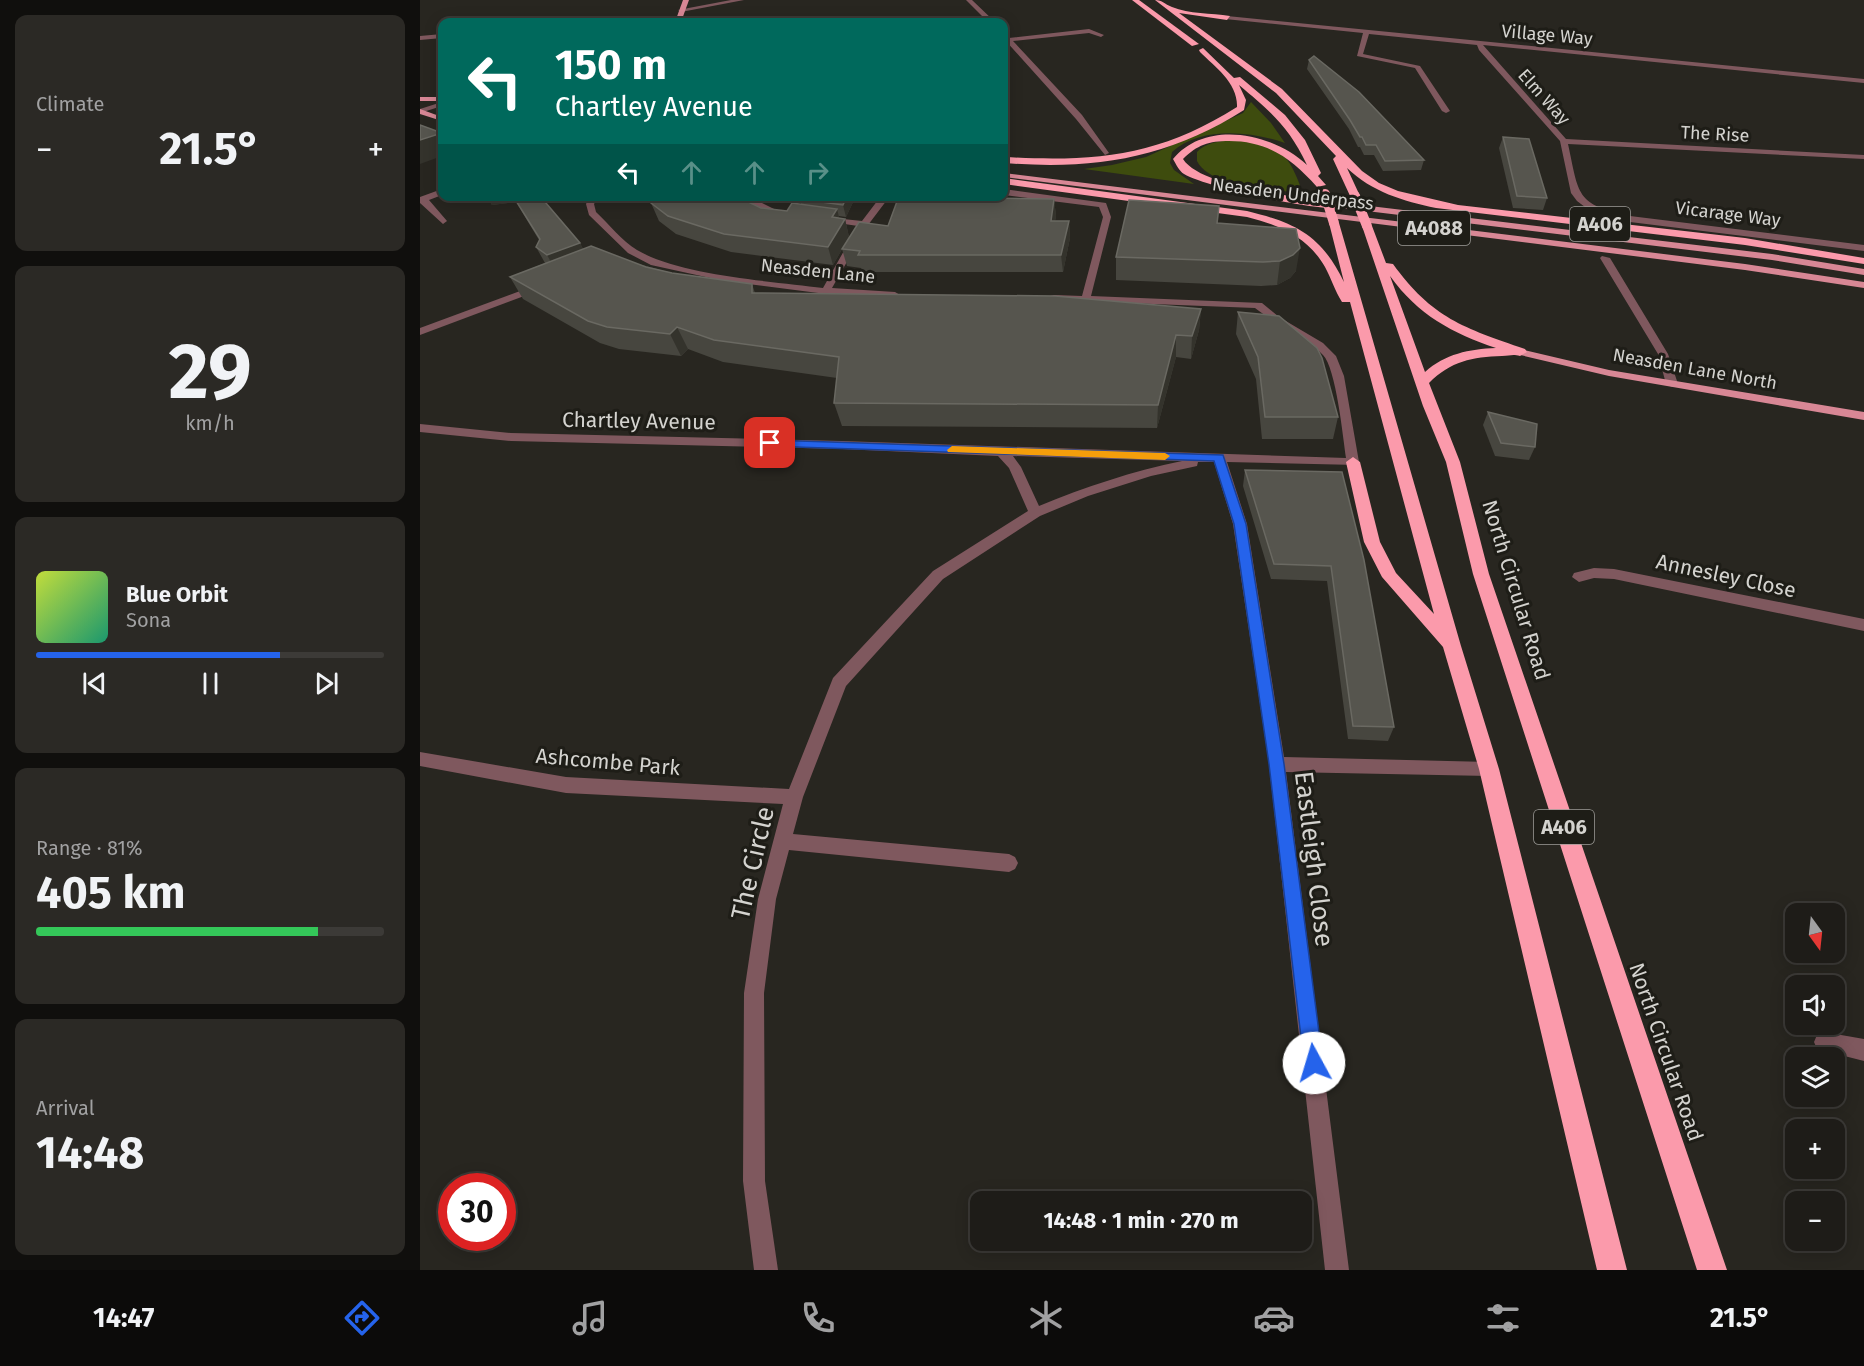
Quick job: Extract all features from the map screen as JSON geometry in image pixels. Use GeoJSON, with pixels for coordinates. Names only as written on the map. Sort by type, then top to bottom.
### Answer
{"type":"FeatureCollection","features":[{"type":"Feature","properties":{"kind":"highway","name":"A406"},"geometry":{"type":"LineString","coordinates":[[1135,0],[1203,50],[1282,117],[1300,140],[1323,189],[1489,769],[1612,1270]]}},
{"type":"Feature","properties":{"kind":"highway"},"geometry":{"type":"LineString","coordinates":[[1161,2],[1179,11],[1227,18]]}},
{"type":"Feature","properties":{"kind":"highway","name":"North Circular Road"},"geometry":{"type":"LineString","coordinates":[[1161,2],[1279,91],[1314,125],[1336,157],[1355,196],[1375,244],[1422,382],[1453,462],[1485,585],[1713,1270]]}},
{"type":"Feature","properties":{"kind":"highway"},"geometry":{"type":"LineString","coordinates":[[1190,26],[1204,20],[1227,18]]}},
{"type":"Feature","properties":{"kind":"highway","name":"A406"},"geometry":{"type":"LineString","coordinates":[[1008,160],[1078,164],[1104,162],[1152,151],[1230,115],[1241,108],[1243,99],[1239,90],[1203,50]]}},
{"type":"Feature","properties":{"kind":"highway","name":"A406"},"geometry":{"type":"LineString","coordinates":[[1314,125],[1363,177],[1392,193],[1413,199],[1470,209],[1775,247],[1864,261]]}},
{"type":"Feature","properties":{"kind":"highway","name":"A406"},"geometry":{"type":"LineString","coordinates":[[1323,189],[1288,153],[1278,147],[1252,139],[1221,138],[1198,142],[1182,153],[1179,159],[1180,166],[1186,172],[1210,183],[1345,206]]}},
{"type":"Feature","properties":{"kind":"highway","name":"A406"},"geometry":{"type":"LineString","coordinates":[[1008,182],[1247,214],[1285,223],[1307,236],[1325,258],[1344,292],[1370,356]]}},
{"type":"Feature","properties":{"kind":"highway"},"geometry":{"type":"LineString","coordinates":[[1375,244],[1403,287],[1424,310],[1469,335],[1520,352]]}},
{"type":"Feature","properties":{"kind":"highway"},"geometry":{"type":"LineString","coordinates":[[1422,382],[1436,368],[1457,356],[1485,352],[1520,352]]}},
{"type":"Feature","properties":{"kind":"highway"},"geometry":{"type":"LineString","coordinates":[[1353,462],[1372,542],[1390,576],[1452,646]]}},
{"type":"Feature","properties":{"kind":"main road"},"geometry":{"type":"LineString","coordinates":[[680,17],[686,0]]}},
{"type":"Feature","properties":{"kind":"main road"},"geometry":{"type":"LineString","coordinates":[[420,99],[438,99]]}},
{"type":"Feature","properties":{"kind":"main road"},"geometry":{"type":"LineString","coordinates":[[420,111],[438,118]]}},
{"type":"Feature","properties":{"kind":"main road"},"geometry":{"type":"LineString","coordinates":[[1008,165],[1073,173]]}},
{"type":"Feature","properties":{"kind":"main road","name":"Neasden Underpass"},"geometry":{"type":"LineString","coordinates":[[1008,175],[1733,265],[1864,285]]}},
{"type":"Feature","properties":{"kind":"main road","name":"Neasden Underpass"},"geometry":{"type":"LineString","coordinates":[[1203,189],[1749,255],[1864,272]]}},
{"type":"Feature","properties":{"kind":"main road","name":"Neasden Lane North"},"geometry":{"type":"LineString","coordinates":[[1520,352],[1609,373],[1864,416]]}},
{"type":"Feature","properties":{"kind":"street"},"geometry":{"type":"LineString","coordinates":[[680,17],[741,0]]}},
{"type":"Feature","properties":{"kind":"street"},"geometry":{"type":"LineString","coordinates":[[969,0],[988,18]]}},
{"type":"Feature","properties":{"kind":"street","name":"Village Way"},"geometry":{"type":"LineString","coordinates":[[1227,18],[1864,81]]}},
{"type":"Feature","properties":{"kind":"street"},"geometry":{"type":"LineString","coordinates":[[1008,38],[1089,31],[1101,35]]}},
{"type":"Feature","properties":{"kind":"street"},"geometry":{"type":"LineString","coordinates":[[1367,32],[1359,55],[1418,67],[1446,111]]}},
{"type":"Feature","properties":{"kind":"street"},"geometry":{"type":"LineString","coordinates":[[420,38],[438,36]]}},
{"type":"Feature","properties":{"kind":"street"},"geometry":{"type":"LineString","coordinates":[[1008,40],[1079,117],[1105,153]]}},
{"type":"Feature","properties":{"kind":"street","name":"Elm Way"},"geometry":{"type":"LineString","coordinates":[[1480,44],[1481,49],[1564,141],[1575,193],[1580,201],[1589,207]]}},
{"type":"Feature","properties":{"kind":"street"},"geometry":{"type":"LineString","coordinates":[[420,111],[438,105]]}},
{"type":"Feature","properties":{"kind":"street","name":"The Rise"},"geometry":{"type":"LineString","coordinates":[[1564,141],[1864,157]]}},
{"type":"Feature","properties":{"kind":"street"},"geometry":{"type":"LineString","coordinates":[[438,193],[422,199],[443,221]]}},
{"type":"Feature","properties":{"kind":"street"},"geometry":{"type":"LineString","coordinates":[[1008,193],[1103,205],[1107,217],[1086,298]]}},
{"type":"Feature","properties":{"kind":"street","name":"Neasden Lane"},"geometry":{"type":"LineString","coordinates":[[592,201],[590,204],[592,213],[627,253],[654,263],[724,278],[826,291],[901,295]]}},
{"type":"Feature","properties":{"kind":"street"},"geometry":{"type":"LineString","coordinates":[[750,201],[767,211],[788,214]]}},
{"type":"Feature","properties":{"kind":"street"},"geometry":{"type":"LineString","coordinates":[[826,291],[864,224],[882,201]]}},
{"type":"Feature","properties":{"kind":"street","name":"Vicarage Way"},"geometry":{"type":"LineString","coordinates":[[1589,207],[1630,219],[1864,248]]}},
{"type":"Feature","properties":{"kind":"street"},"geometry":{"type":"LineString","coordinates":[[820,218],[864,224]]}},
{"type":"Feature","properties":{"kind":"street"},"geometry":{"type":"LineString","coordinates":[[1605,258],[1663,354],[1672,384]]}},
{"type":"Feature","properties":{"kind":"street"},"geometry":{"type":"LineString","coordinates":[[420,332],[551,282]]}},
{"type":"Feature","properties":{"kind":"street"},"geometry":{"type":"LineString","coordinates":[[1040,297],[1258,305],[1275,319],[1319,345],[1331,356],[1338,376],[1353,462]]}},
{"type":"Feature","properties":{"kind":"street","name":"Chartley Avenue"},"geometry":{"type":"LineString","coordinates":[[420,428],[511,437],[842,445],[1353,462]]}},
{"type":"Feature","properties":{"kind":"street"},"geometry":{"type":"LineString","coordinates":[[1002,452],[1015,467],[1035,513]]}},
{"type":"Feature","properties":{"kind":"street","name":"The Circle"},"geometry":{"type":"LineString","coordinates":[[766,1270],[754,1181],[754,993],[767,899],[782,841],[794,798],[839,683],[938,575],[1035,513],[1083,493],[1149,472],[1219,458]]}},
{"type":"Feature","properties":{"kind":"street","name":"Eastleigh Close"},"geometry":{"type":"LineString","coordinates":[[1219,458],[1240,524],[1277,764],[1337,1270]]}},
{"type":"Feature","properties":{"kind":"street","name":"Annesley Close"},"geometry":{"type":"LineString","coordinates":[[1579,577],[1594,573],[1614,574],[1864,626]]}},
{"type":"Feature","properties":{"kind":"street","name":"Ashcombe Park"},"geometry":{"type":"LineString","coordinates":[[420,759],[567,785],[794,798]]}},
{"type":"Feature","properties":{"kind":"street"},"geometry":{"type":"LineString","coordinates":[[1277,764],[1489,769]]}},
{"type":"Feature","properties":{"kind":"street"},"geometry":{"type":"LineString","coordinates":[[782,841],[1010,863]]}},
{"type":"Feature","properties":{"kind":"street"},"geometry":{"type":"LineString","coordinates":[[1824,1042],[1864,1050]]}},
{"type":"Feature","properties":{"kind":"green space"},"geometry":{"type":"Polygon","coordinates":[[[1251,102],[1271,123],[1285,143],[1257,136],[1226,133],[1197,138],[1172,152],[1170,163],[1174,170],[1194,184],[1084,169],[1146,157],[1243,113],[1251,102]]]}},
{"type":"Feature","properties":{"kind":"green space"},"geometry":{"type":"Polygon","coordinates":[[[1226,141],[1245,141],[1269,147],[1284,156],[1294,170],[1303,193],[1261,189],[1229,182],[1204,170],[1197,161],[1197,152],[1207,145],[1226,141]]]}},
{"type":"Feature","properties":{"kind":"building"},"geometry":{"type":"Polygon","coordinates":[[[1314,56],[1359,92],[1424,160],[1385,161],[1376,145],[1366,145],[1309,60],[1314,56]]]}},
{"type":"Feature","properties":{"kind":"building"},"geometry":{"type":"Polygon","coordinates":[[[420,125],[438,132],[438,134],[420,140],[420,125]]]}},
{"type":"Feature","properties":{"kind":"building"},"geometry":{"type":"Polygon","coordinates":[[[1503,137],[1529,139],[1547,198],[1517,196],[1503,137]]]}},
{"type":"Feature","properties":{"kind":"building"},"geometry":{"type":"Polygon","coordinates":[[[1054,199],[1051,221],[1069,221],[1061,255],[858,255],[860,251],[842,249],[859,222],[888,226],[897,201],[1054,199]]]}},
{"type":"Feature","properties":{"kind":"building"},"geometry":{"type":"Polygon","coordinates":[[[1129,200],[1219,206],[1217,223],[1296,229],[1300,248],[1293,255],[1280,261],[1263,262],[1116,257],[1129,200]]]}},
{"type":"Feature","properties":{"kind":"building"},"geometry":{"type":"Polygon","coordinates":[[[516,201],[544,201],[580,243],[547,255],[536,247],[540,239],[516,201]]]}},
{"type":"Feature","properties":{"kind":"building"},"geometry":{"type":"Polygon","coordinates":[[[656,201],[746,201],[761,208],[787,211],[792,203],[837,209],[832,217],[845,219],[828,247],[724,234],[668,216],[651,203],[656,201]]]}},
{"type":"Feature","properties":{"kind":"building"},"geometry":{"type":"Polygon","coordinates":[[[814,201],[845,201],[843,205],[814,201]]]}},
{"type":"Feature","properties":{"kind":"building"},"geometry":{"type":"Polygon","coordinates":[[[591,246],[646,267],[672,273],[752,284],[752,293],[1055,296],[1201,309],[1192,336],[1176,335],[1158,405],[834,403],[839,357],[714,340],[677,327],[670,334],[607,327],[588,321],[510,277],[591,246]]]}},
{"type":"Feature","properties":{"kind":"building"},"geometry":{"type":"Polygon","coordinates":[[[1238,312],[1279,316],[1317,348],[1322,358],[1338,417],[1265,417],[1258,357],[1238,312]]]}},
{"type":"Feature","properties":{"kind":"building"},"geometry":{"type":"Polygon","coordinates":[[[1488,412],[1537,424],[1535,447],[1501,443],[1488,412]]]}},
{"type":"Feature","properties":{"kind":"building"},"geometry":{"type":"Polygon","coordinates":[[[1245,470],[1342,472],[1364,560],[1394,727],[1353,726],[1331,566],[1274,564],[1245,470]]]}},
{"type":"Feature","properties":{"kind":"slow traffic"},"geometry":{"type":"LineString","coordinates":[[952,450],[1165,456]]}},
{"type":"Feature","properties":{"kind":"route"},"geometry":{"type":"LineString","coordinates":[[770,443],[1219,458],[1240,524],[1277,764],[1314,1063]]}}]}
